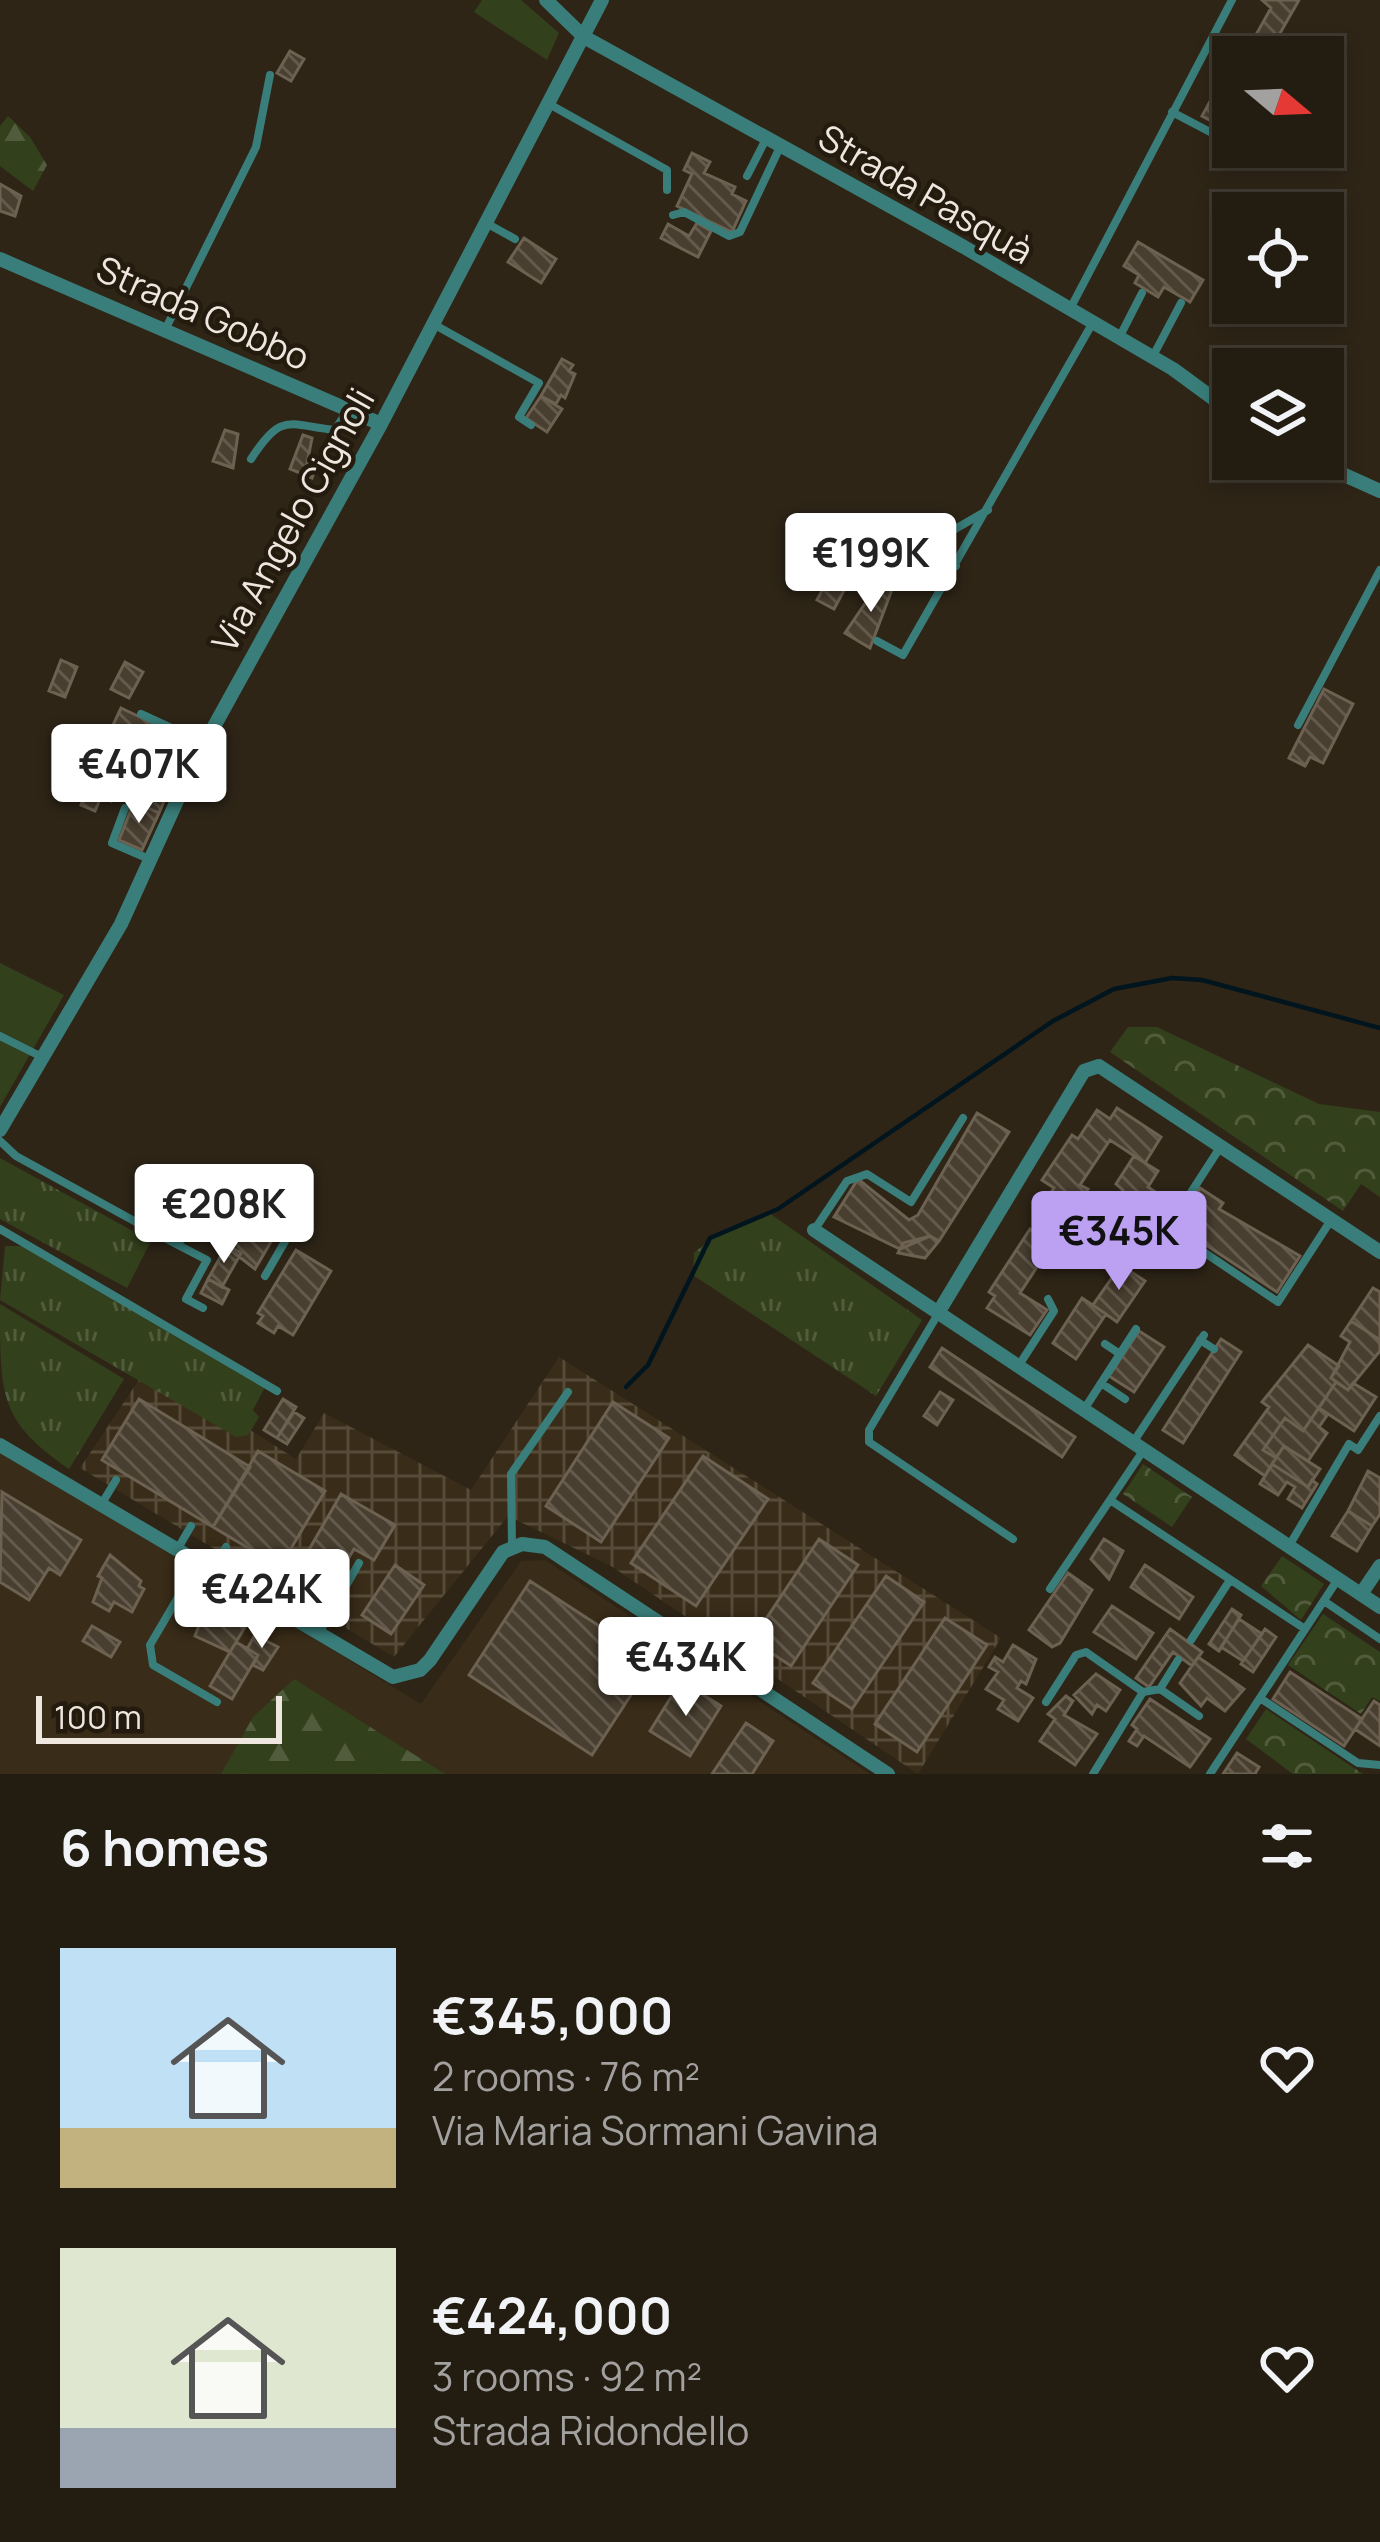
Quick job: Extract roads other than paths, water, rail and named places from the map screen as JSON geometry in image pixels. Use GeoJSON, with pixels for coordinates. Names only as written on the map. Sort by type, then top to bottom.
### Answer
{"type":"FeatureCollection","features":[{"type":"Feature","properties":{"kind":"street","name":"Strada Pasquà"},"geometry":{"type":"LineString","coordinates":[[546,0],[584,38],[1152,358],[1212,399]]}},
{"type":"Feature","properties":{"kind":"street","name":"Via Angelo Cignoli"},"geometry":{"type":"LineString","coordinates":[[0,1130],[150,860],[205,743],[381,424],[602,0]]}},
{"type":"Feature","properties":{"kind":"street","name":"Strada Gobbo"},"geometry":{"type":"LineString","coordinates":[[0,259],[381,424]]}},
{"type":"Feature","properties":{"kind":"street"},"geometry":{"type":"LineString","coordinates":[[1344,474],[1380,490]]}},
{"type":"Feature","properties":{"kind":"street"},"geometry":{"type":"LineString","coordinates":[[938,1313],[1084,1071],[1100,1066],[1380,1252]]}},
{"type":"Feature","properties":{"kind":"street"},"geometry":{"type":"LineString","coordinates":[[814,1230],[1380,1606]]}},
{"type":"Feature","properties":{"kind":"street"},"geometry":{"type":"LineString","coordinates":[[0,1445],[380,1672],[404,1676],[419,1670],[494,1561],[512,1546],[532,1543],[558,1554],[888,1774]]}},
{"type":"Feature","properties":{"kind":"street"},"geometry":{"type":"LineString","coordinates":[[1361,1594],[1380,1566]]}},
{"type":"Feature","properties":{"kind":"lane"},"geometry":{"type":"LineString","coordinates":[[1069,311],[1232,0]]}},
{"type":"Feature","properties":{"kind":"lane"},"geometry":{"type":"LineString","coordinates":[[166,328],[256,147],[270,76]]}},
{"type":"Feature","properties":{"kind":"lane"},"geometry":{"type":"LineString","coordinates":[[549,104],[667,170],[667,190]]}},
{"type":"Feature","properties":{"kind":"lane"},"geometry":{"type":"LineString","coordinates":[[1172,112],[1212,132]]}},
{"type":"Feature","properties":{"kind":"lane"},"geometry":{"type":"LineString","coordinates":[[747,176],[766,138]]}},
{"type":"Feature","properties":{"kind":"lane"},"geometry":{"type":"LineString","coordinates":[[674,215],[684,212],[729,236],[740,232],[781,146]]}},
{"type":"Feature","properties":{"kind":"lane"},"geometry":{"type":"LineString","coordinates":[[486,223],[514,239]]}},
{"type":"Feature","properties":{"kind":"lane"},"geometry":{"type":"LineString","coordinates":[[1118,339],[1142,293]]}},
{"type":"Feature","properties":{"kind":"lane"},"geometry":{"type":"LineString","coordinates":[[1152,358],[1181,302]]}},
{"type":"Feature","properties":{"kind":"lane"},"geometry":{"type":"LineString","coordinates":[[878,641],[903,656],[1092,324]]}},
{"type":"Feature","properties":{"kind":"lane"},"geometry":{"type":"LineString","coordinates":[[433,325],[539,382],[519,417],[531,425]]}},
{"type":"Feature","properties":{"kind":"lane"},"geometry":{"type":"LineString","coordinates":[[251,459],[281,425],[300,421],[335,430],[347,409]]}},
{"type":"Feature","properties":{"kind":"lane"},"geometry":{"type":"LineString","coordinates":[[919,550],[989,509]]}},
{"type":"Feature","properties":{"kind":"lane"},"geometry":{"type":"LineString","coordinates":[[875,525],[956,566]]}},
{"type":"Feature","properties":{"kind":"lane"},"geometry":{"type":"LineString","coordinates":[[1298,725],[1380,569]]}},
{"type":"Feature","properties":{"kind":"lane"},"geometry":{"type":"LineString","coordinates":[[141,714],[205,743]]}},
{"type":"Feature","properties":{"kind":"lane"},"geometry":{"type":"LineString","coordinates":[[125,808],[112,843],[150,860]]}},
{"type":"Feature","properties":{"kind":"lane"},"geometry":{"type":"LineString","coordinates":[[0,1036],[44,1058]]}},
{"type":"Feature","properties":{"kind":"lane"},"geometry":{"type":"LineString","coordinates":[[814,1230],[847,1180],[867,1174],[911,1202],[962,1118]]}},
{"type":"Feature","properties":{"kind":"lane"},"geometry":{"type":"LineString","coordinates":[[0,1141],[16,1156],[207,1260],[187,1300],[203,1308]]}},
{"type":"Feature","properties":{"kind":"lane"},"geometry":{"type":"LineString","coordinates":[[1222,1146],[1168,1228],[1278,1302],[1332,1219]]}},
{"type":"Feature","properties":{"kind":"lane"},"geometry":{"type":"LineString","coordinates":[[176,1244],[226,1204],[287,1238],[265,1276]]}},
{"type":"Feature","properties":{"kind":"lane"},"geometry":{"type":"LineString","coordinates":[[0,1228],[277,1391]]}},
{"type":"Feature","properties":{"kind":"lane"},"geometry":{"type":"LineString","coordinates":[[1018,1366],[1054,1311],[1048,1299]]}},
{"type":"Feature","properties":{"kind":"lane"},"geometry":{"type":"LineString","coordinates":[[938,1313],[869,1430],[868,1442],[1012,1538]]}},
{"type":"Feature","properties":{"kind":"lane"},"geometry":{"type":"LineString","coordinates":[[1084,1409],[1136,1329]]}},
{"type":"Feature","properties":{"kind":"lane"},"geometry":{"type":"LineString","coordinates":[[1050,1589],[1110,1500],[1202,1338],[1214,1348]]}},
{"type":"Feature","properties":{"kind":"lane"},"geometry":{"type":"LineString","coordinates":[[1105,1344],[1120,1354]]}},
{"type":"Feature","properties":{"kind":"lane"},"geometry":{"type":"LineString","coordinates":[[1101,1383],[1125,1399]]}},
{"type":"Feature","properties":{"kind":"lane"},"geometry":{"type":"LineString","coordinates":[[512,1546],[511,1474],[568,1391]]}},
{"type":"Feature","properties":{"kind":"lane"},"geometry":{"type":"LineString","coordinates":[[1289,1546],[1349,1444],[1358,1450],[1380,1416]]}},
{"type":"Feature","properties":{"kind":"lane"},"geometry":{"type":"LineString","coordinates":[[99,1508],[116,1480]]}},
{"type":"Feature","properties":{"kind":"lane"},"geometry":{"type":"LineString","coordinates":[[1110,1500],[1305,1629]]}},
{"type":"Feature","properties":{"kind":"lane"},"geometry":{"type":"LineString","coordinates":[[176,1552],[191,1526]]}},
{"type":"Feature","properties":{"kind":"lane"},"geometry":{"type":"LineString","coordinates":[[217,1702],[153,1665],[150,1646],[204,1569],[226,1547]]}},
{"type":"Feature","properties":{"kind":"lane"},"geometry":{"type":"LineString","coordinates":[[317,1636],[359,1563]]}},
{"type":"Feature","properties":{"kind":"lane"},"geometry":{"type":"LineString","coordinates":[[245,1593],[260,1568]]}},
{"type":"Feature","properties":{"kind":"lane"},"geometry":{"type":"LineString","coordinates":[[1210,1774],[1338,1579]]}},
{"type":"Feature","properties":{"kind":"lane"},"geometry":{"type":"LineString","coordinates":[[1191,1640],[1230,1580]]}},
{"type":"Feature","properties":{"kind":"lane"},"geometry":{"type":"LineString","coordinates":[[1324,1601],[1380,1639]]}},
{"type":"Feature","properties":{"kind":"lane"},"geometry":{"type":"LineString","coordinates":[[1046,1702],[1076,1655],[1086,1652],[1143,1692],[1160,1689],[1199,1716]]}},
{"type":"Feature","properties":{"kind":"lane"},"geometry":{"type":"LineString","coordinates":[[1160,1689],[1178,1660]]}},
{"type":"Feature","properties":{"kind":"lane"},"geometry":{"type":"LineString","coordinates":[[1093,1774],[1143,1692]]}},
{"type":"Feature","properties":{"kind":"lane"},"geometry":{"type":"LineString","coordinates":[[1260,1698],[1358,1763],[1380,1765]]}},
{"type":"Feature","properties":{"kind":"waterway"},"geometry":{"type":"LineString","coordinates":[[626,1387],[648,1365],[710,1238],[778,1209],[1053,1021],[1114,989],[1172,978],[1202,980],[1380,1028]]}}]}
